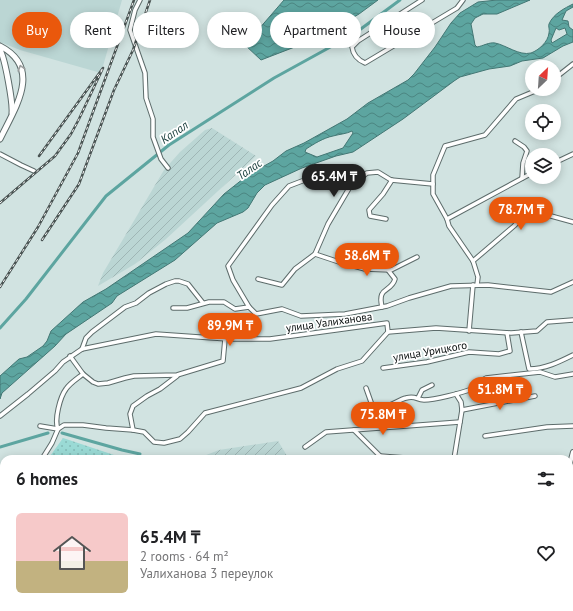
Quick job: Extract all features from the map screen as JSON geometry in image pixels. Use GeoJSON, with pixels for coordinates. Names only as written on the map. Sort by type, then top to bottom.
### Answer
{"type":"FeatureCollection","features":[{"type":"Feature","properties":{"kind":"main road"},"geometry":{"type":"LineString","coordinates":[[0,46],[12,53],[17,58],[22,67],[24,80],[22,89],[0,139]]}},
{"type":"Feature","properties":{"kind":"main road"},"geometry":{"type":"LineString","coordinates":[[0,50],[4,59],[12,107],[10,118]]}},
{"type":"Feature","properties":{"kind":"main road"},"geometry":{"type":"LineString","coordinates":[[4,59],[12,53]]}},
{"type":"Feature","properties":{"kind":"main road"},"geometry":{"type":"LineString","coordinates":[[9,89],[16,92],[22,89]]}},
{"type":"Feature","properties":{"kind":"street"},"geometry":{"type":"LineString","coordinates":[[140,0],[135,10],[130,30],[145,73],[146,98],[153,119],[153,137],[161,159],[168,168]]}},
{"type":"Feature","properties":{"kind":"street"},"geometry":{"type":"LineString","coordinates":[[422,0],[358,41],[352,47],[357,58],[365,63],[457,8],[463,0]]}},
{"type":"Feature","properties":{"kind":"street"},"geometry":{"type":"LineString","coordinates":[[561,73],[573,64]]}},
{"type":"Feature","properties":{"kind":"street"},"geometry":{"type":"LineString","coordinates":[[469,331],[475,285],[478,277],[473,261],[449,226],[447,218],[434,194],[433,174],[445,146],[485,135],[516,99],[525,95]]}},
{"type":"Feature","properties":{"kind":"street"},"geometry":{"type":"LineString","coordinates":[[515,141],[523,146],[527,151],[523,163],[522,178]]}},
{"type":"Feature","properties":{"kind":"street"},"geometry":{"type":"LineString","coordinates":[[0,154],[34,171]]}},
{"type":"Feature","properties":{"kind":"street"},"geometry":{"type":"LineString","coordinates":[[561,160],[573,154]]}},
{"type":"Feature","properties":{"kind":"street"},"geometry":{"type":"LineString","coordinates":[[249,307],[233,280],[228,266],[272,206],[289,186],[331,170],[345,172],[360,178]]}},
{"type":"Feature","properties":{"kind":"street"},"geometry":{"type":"LineString","coordinates":[[258,279],[282,285],[295,269],[315,254],[328,224],[351,185],[367,173],[378,172],[392,180],[433,184]]}},
{"type":"Feature","properties":{"kind":"street"},"geometry":{"type":"LineString","coordinates":[[447,218],[525,176]]}},
{"type":"Feature","properties":{"kind":"street"},"geometry":{"type":"LineString","coordinates":[[386,219],[370,216],[369,210],[383,194],[392,180]]}},
{"type":"Feature","properties":{"kind":"street"},"geometry":{"type":"LineString","coordinates":[[473,261],[523,217],[533,211],[573,222]]}},
{"type":"Feature","properties":{"kind":"street"},"geometry":{"type":"LineString","coordinates":[[315,254],[365,269],[388,270],[391,270],[417,257]]}},
{"type":"Feature","properties":{"kind":"street"},"geometry":{"type":"LineString","coordinates":[[382,307],[380,299],[382,292],[393,283],[395,279],[388,270]]}},
{"type":"Feature","properties":{"kind":"street"},"geometry":{"type":"LineString","coordinates":[[82,349],[86,338],[125,306],[136,303],[149,293],[166,284],[174,281],[188,284],[203,303]]}},
{"type":"Feature","properties":{"kind":"street","name":"улица Уалиханова"},"geometry":{"type":"LineString","coordinates":[[173,308],[187,308],[203,303],[224,302],[235,308],[249,307],[256,314],[282,309],[301,316],[345,314],[382,307],[451,286],[488,285],[552,292],[573,282]]}},
{"type":"Feature","properties":{"kind":"street","name":"улица Урицкого"},"geometry":{"type":"LineString","coordinates":[[388,332],[436,328],[507,333],[537,331],[547,322],[573,320]]}},
{"type":"Feature","properties":{"kind":"street","name":"улица Уалиханова"},"geometry":{"type":"LineString","coordinates":[[0,416],[28,394],[70,356],[82,349],[156,334],[225,339],[270,340],[387,323],[388,332]]}},
{"type":"Feature","properties":{"kind":"street"},"geometry":{"type":"LineString","coordinates":[[44,455],[58,429],[64,425],[71,424],[144,432],[154,442],[164,443],[180,439],[205,413],[301,388],[337,369],[362,361],[388,332]]}},
{"type":"Feature","properties":{"kind":"street"},"geometry":{"type":"LineString","coordinates":[[521,332],[529,369],[540,369],[573,355]]}},
{"type":"Feature","properties":{"kind":"street","name":"улица Урицкого"},"geometry":{"type":"LineString","coordinates":[[383,368],[426,362],[469,352],[498,354],[510,350],[507,333]]}},
{"type":"Feature","properties":{"kind":"street"},"geometry":{"type":"LineString","coordinates":[[70,356],[83,374],[93,382],[103,384],[134,376],[178,375],[223,361],[225,339]]}},
{"type":"Feature","properties":{"kind":"street"},"geometry":{"type":"LineString","coordinates":[[366,388],[372,405],[376,408],[388,406],[406,398],[415,396],[424,400],[456,394],[474,388],[486,378],[540,372],[555,377],[573,374]]}},
{"type":"Feature","properties":{"kind":"street"},"geometry":{"type":"LineString","coordinates":[[58,429],[56,425],[59,405],[63,394],[66,389],[83,374]]}},
{"type":"Feature","properties":{"kind":"street"},"geometry":{"type":"LineString","coordinates":[[133,430],[130,414],[133,406],[160,389],[178,375]]}},
{"type":"Feature","properties":{"kind":"street"},"geometry":{"type":"LineString","coordinates":[[418,398],[422,390],[432,385]]}},
{"type":"Feature","properties":{"kind":"street"},"geometry":{"type":"LineString","coordinates":[[455,455],[462,410],[461,402],[456,394]]}},
{"type":"Feature","properties":{"kind":"street"},"geometry":{"type":"LineString","coordinates":[[462,410],[535,396]]}},
{"type":"Feature","properties":{"kind":"street"},"geometry":{"type":"LineString","coordinates":[[305,448],[326,432],[460,422]]}},
{"type":"Feature","properties":{"kind":"street"},"geometry":{"type":"LineString","coordinates":[[40,426],[58,429]]}},
{"type":"Feature","properties":{"kind":"street"},"geometry":{"type":"LineString","coordinates":[[485,436],[547,427],[573,426]]}},
{"type":"Feature","properties":{"kind":"street"},"geometry":{"type":"LineString","coordinates":[[354,430],[378,455]]}},
{"type":"Feature","properties":{"kind":"shaded area"},"geometry":{"type":"Polygon","coordinates":[[[0,0],[122,0],[119,12],[70,12],[70,48],[108,48],[101,73],[15,48],[62,48],[62,12],[12,12],[12,47],[0,42],[0,0]]]}},
{"type":"Feature","properties":{"kind":"shaded area"},"geometry":{"type":"Polygon","coordinates":[[[212,128],[256,156],[166,239],[135,264],[98,286],[103,273],[164,170],[180,152],[205,130],[212,128]]]}},
{"type":"Feature","properties":{"kind":"shaded area"},"geometry":{"type":"Polygon","coordinates":[[[278,441],[287,455],[206,455],[219,450],[278,441]]]}},
{"type":"Feature","properties":{"kind":"green space"},"geometry":{"type":"Polygon","coordinates":[[[63,438],[114,455],[51,455],[63,438]]]}},
{"type":"Feature","properties":{"kind":"water"},"geometry":{"type":"Polygon","coordinates":[[[284,0],[378,0],[361,13],[274,12],[284,0]]]}},
{"type":"Feature","properties":{"kind":"water"},"geometry":{"type":"Polygon","coordinates":[[[497,0],[530,0],[497,14],[483,14],[475,18],[471,24],[475,45],[477,47],[495,43],[526,54],[534,52],[543,45],[547,40],[549,25],[553,17],[566,7],[573,4],[573,7],[566,11],[562,20],[568,21],[569,27],[573,30],[573,42],[543,58],[525,60],[510,66],[489,69],[460,77],[403,119],[353,152],[336,156],[302,168],[265,185],[257,193],[248,208],[243,212],[217,223],[175,260],[117,296],[112,303],[66,334],[55,346],[2,393],[0,399],[0,376],[19,359],[27,357],[43,346],[51,331],[83,302],[106,289],[188,233],[224,194],[248,175],[273,161],[286,151],[304,143],[347,119],[368,103],[408,80],[435,48],[451,23],[460,13],[478,2],[497,0]],[[556,28],[551,40],[552,43],[567,34],[565,28],[559,30],[556,28]],[[352,131],[329,137],[315,143],[306,149],[305,152],[317,157],[343,148],[353,133],[352,131]]]}},
{"type":"Feature","properties":{"kind":"water"},"geometry":{"type":"Polygon","coordinates":[[[270,16],[270,48],[292,48],[261,60],[248,48],[262,48],[262,25],[270,16]]]}},
{"type":"Feature","properties":{"kind":"waterway","name":"Капал"},"geometry":{"type":"LineString","coordinates":[[0,328],[26,299],[106,196],[169,145],[274,78],[354,34],[400,0]]}},
{"type":"Feature","properties":{"kind":"waterway"},"geometry":{"type":"LineString","coordinates":[[0,447],[48,433]]}},
{"type":"Feature","properties":{"kind":"waterway"},"geometry":{"type":"LineString","coordinates":[[62,433],[140,454]]}},
{"type":"Feature","properties":{"kind":"railway"},"geometry":{"type":"LineString","coordinates":[[0,287],[38,227],[78,153],[134,0]]}},
{"type":"Feature","properties":{"kind":"railway"},"geometry":{"type":"LineString","coordinates":[[42,240],[79,184],[114,90],[133,50],[150,0]]}},
{"type":"Feature","properties":{"kind":"railway"},"geometry":{"type":"LineString","coordinates":[[0,203],[55,156],[71,134],[103,68],[39,156]]}},
{"type":"Feature","properties":{"kind":"water label","name":"Талас"},"geometry":{"type":"Point","coordinates":[249,169]}}]}
